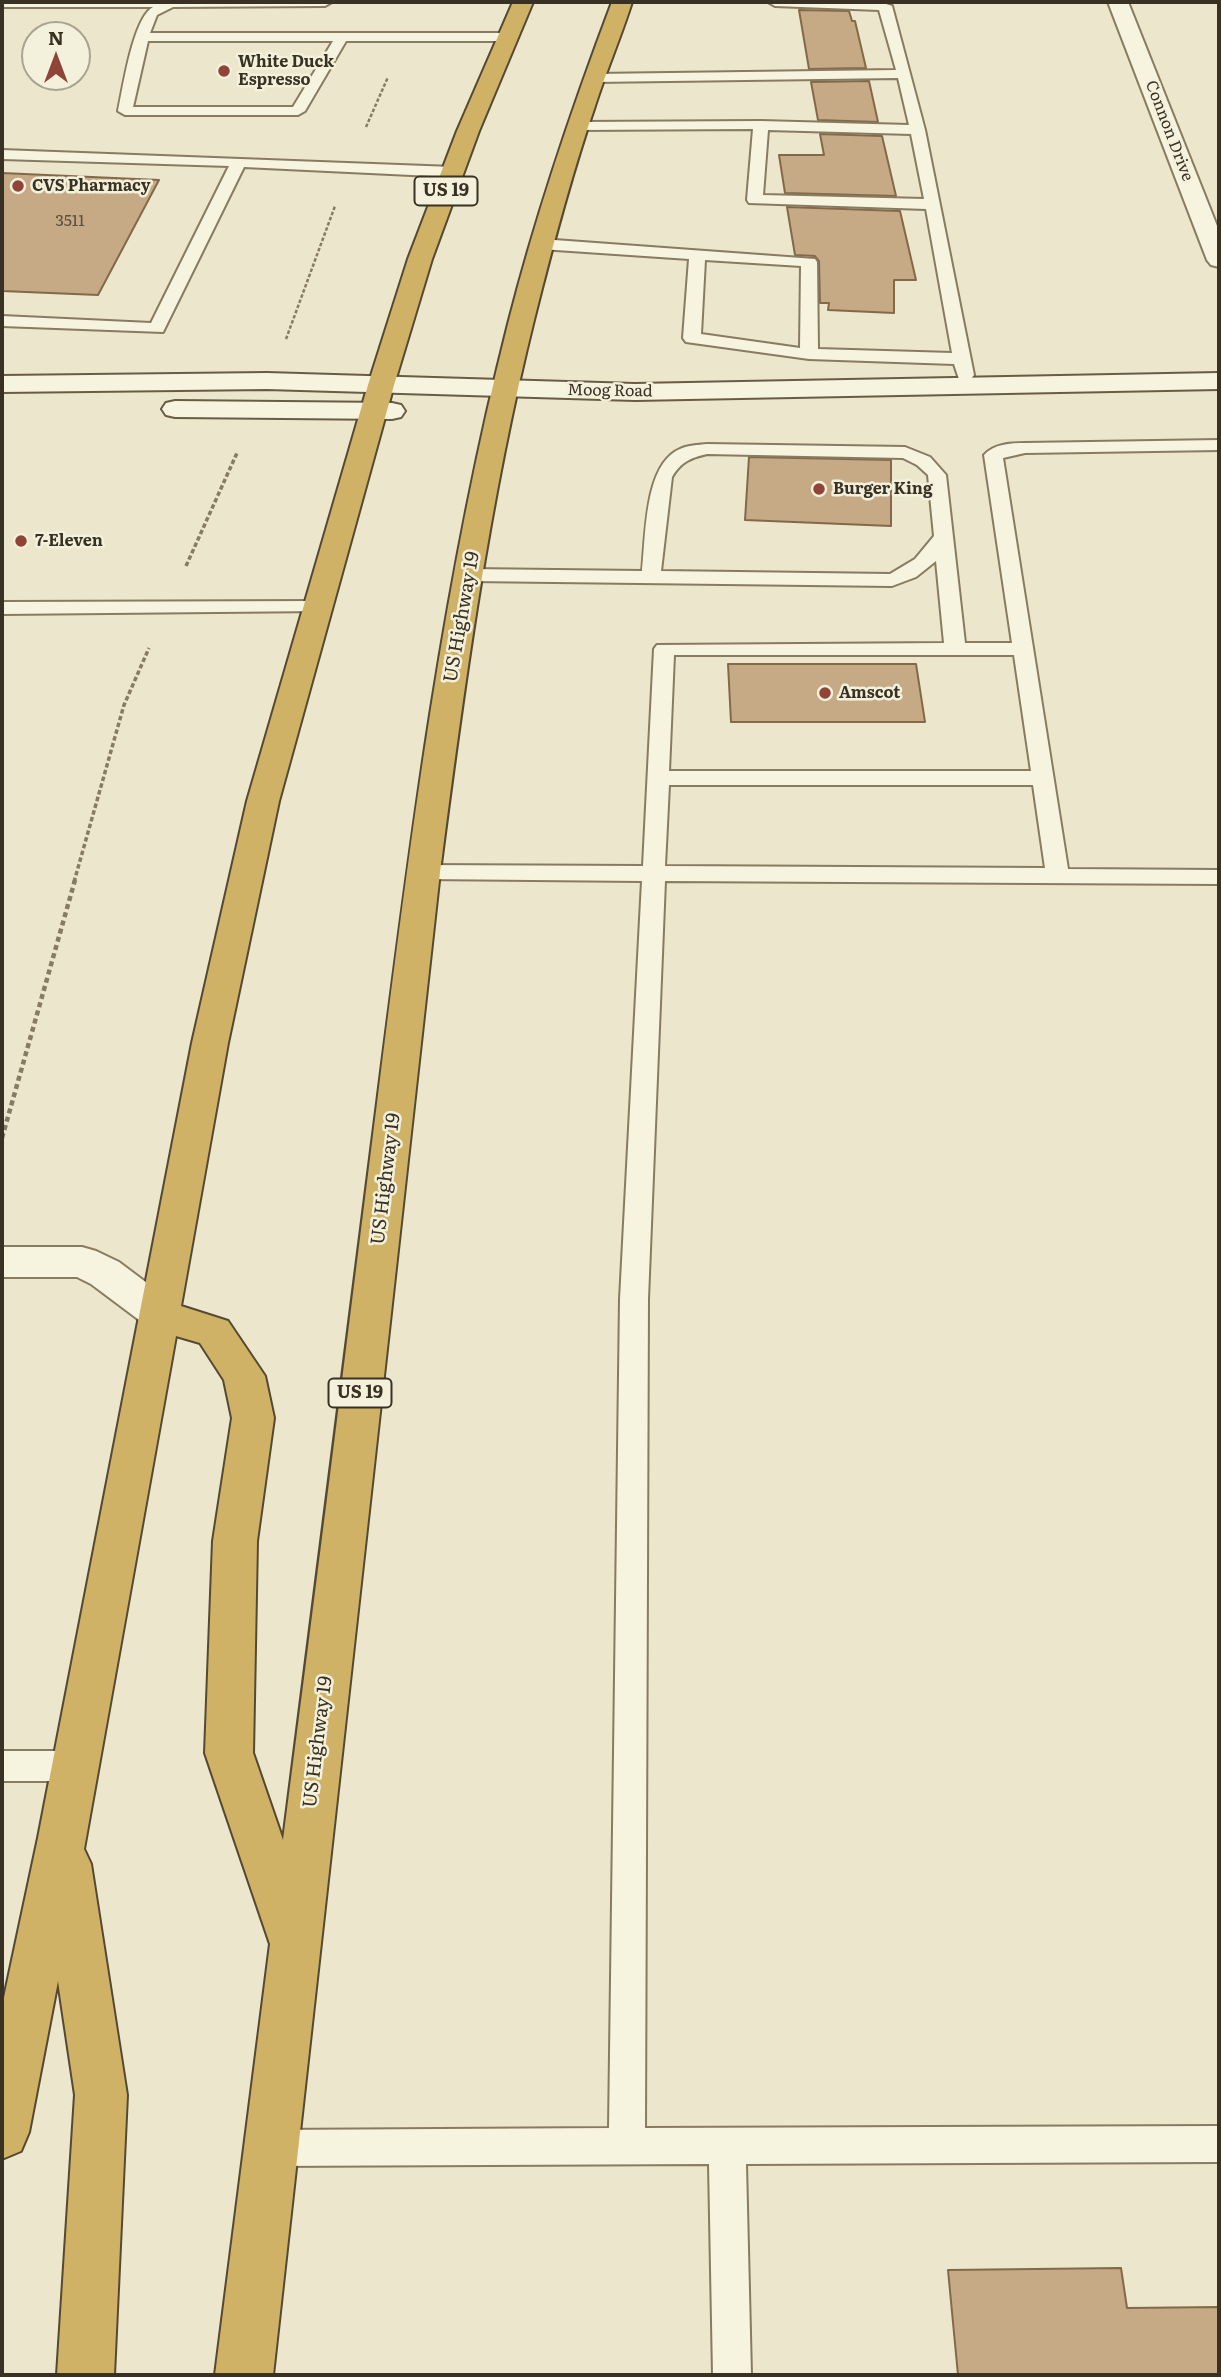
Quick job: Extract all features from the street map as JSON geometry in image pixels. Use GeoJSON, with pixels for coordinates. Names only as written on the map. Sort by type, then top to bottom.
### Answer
{"type":"FeatureCollection","features":[{"type":"Feature","properties":{"kind":"highway","name":"US 19"},"geometry":{"type":"LineString","coordinates":[[2,2132],[62,1838],[210,1043],[263,801],[381,385],[420,259],[523,2]]}},
{"type":"Feature","properties":{"kind":"highway","name":"US Highway 19"},"geometry":{"type":"LineString","coordinates":[[244,2375],[423,872],[454,653],[470,575],[491,405],[578,126],[622,2]]}},
{"type":"Feature","properties":{"kind":"highway"},"geometry":{"type":"LineString","coordinates":[[161,1315],[214,1332],[244,1376],[253,1418],[235,1541],[229,1754],[294,1942]]}},
{"type":"Feature","properties":{"kind":"highway"},"geometry":{"type":"LineString","coordinates":[[62,1838],[101,2095],[85,2375]]}},
{"type":"Feature","properties":{"kind":"street","name":"Connon Drive"},"geometry":{"type":"LineString","coordinates":[[1118,2],[1219,260]]}},
{"type":"Feature","properties":{"kind":"street","name":"Moog Road"},"geometry":{"type":"LineString","coordinates":[[2,384],[267,382],[381,385],[491,405],[614,415],[1109,408]]}},
{"type":"Feature","properties":{"kind":"street","name":"Moog Road"},"geometry":{"type":"LineString","coordinates":[[491,405],[635,392],[1219,382]]}},
{"type":"Feature","properties":{"kind":"street"},"geometry":{"type":"LineString","coordinates":[[154,409],[416,412]]}},
{"type":"Feature","properties":{"kind":"street"},"geometry":{"type":"LineString","coordinates":[[2,1262],[82,1262],[105,1273],[161,1315]]}},
{"type":"Feature","properties":{"kind":"lane"},"geometry":{"type":"LineString","coordinates":[[170,2],[151,13],[142,37],[125,111],[298,111],[342,37]]}},
{"type":"Feature","properties":{"kind":"lane"},"geometry":{"type":"LineString","coordinates":[[2,3],[325,2]]}},
{"type":"Feature","properties":{"kind":"lane"},"geometry":{"type":"LineString","coordinates":[[775,2],[885,6],[918,130],[967,387]]}},
{"type":"Feature","properties":{"kind":"lane"},"geometry":{"type":"LineString","coordinates":[[142,37],[507,37]]}},
{"type":"Feature","properties":{"kind":"lane"},"geometry":{"type":"LineString","coordinates":[[594,78],[904,74]]}},
{"type":"Feature","properties":{"kind":"lane"},"geometry":{"type":"LineString","coordinates":[[578,126],[761,125],[918,130]]}},
{"type":"Feature","properties":{"kind":"lane"},"geometry":{"type":"LineString","coordinates":[[761,125],[755,200],[933,204]]}},
{"type":"Feature","properties":{"kind":"lane"},"geometry":{"type":"LineString","coordinates":[[3,157],[239,162],[453,172]]}},
{"type":"Feature","properties":{"kind":"lane"},"geometry":{"type":"LineString","coordinates":[[2,321],[158,328],[239,162]]}},
{"type":"Feature","properties":{"kind":"lane"},"geometry":{"type":"LineString","coordinates":[[541,244],[809,262],[808,354]]}},
{"type":"Feature","properties":{"kind":"lane"},"geometry":{"type":"LineString","coordinates":[[697,254],[692,338],[808,354],[962,359]]}},
{"type":"Feature","properties":{"kind":"lane"},"geometry":{"type":"LineString","coordinates":[[1058,876],[993,455],[1007,449],[1025,448],[1219,445]]}},
{"type":"Feature","properties":{"kind":"lane"},"geometry":{"type":"LineString","coordinates":[[651,577],[663,477],[671,463],[685,453],[707,449],[884,451],[920,458],[933,467],[937,475],[954,649]]}},
{"type":"Feature","properties":{"kind":"lane"},"geometry":{"type":"LineString","coordinates":[[470,575],[892,580],[913,573],[926,562],[943,536]]}},
{"type":"Feature","properties":{"kind":"lane"},"geometry":{"type":"LineString","coordinates":[[2,608],[317,607]]}},
{"type":"Feature","properties":{"kind":"lane"},"geometry":{"type":"LineString","coordinates":[[627,2147],[634,1312],[664,649],[1023,649]]}},
{"type":"Feature","properties":{"kind":"lane"},"geometry":{"type":"LineString","coordinates":[[658,778],[1043,778]]}},
{"type":"Feature","properties":{"kind":"lane"},"geometry":{"type":"LineString","coordinates":[[423,872],[1219,877]]}},
{"type":"Feature","properties":{"kind":"lane"},"geometry":{"type":"LineString","coordinates":[[2,1766],[75,1766]]}},
{"type":"Feature","properties":{"kind":"lane"},"geometry":{"type":"LineString","coordinates":[[270,2148],[1219,2144]]}},
{"type":"Feature","properties":{"kind":"lane"},"geometry":{"type":"LineString","coordinates":[[727,2147],[732,2375]]}},
{"type":"Feature","properties":{"kind":"path"},"geometry":{"type":"LineString","coordinates":[[2,1138],[124,705],[234,459]]}},
{"type":"Feature","properties":{"kind":"building"},"geometry":{"type":"Polygon","coordinates":[[[799,10],[849,11],[852,21],[855,21],[866,68],[809,69],[799,10]]]}},
{"type":"Feature","properties":{"kind":"building"},"geometry":{"type":"Polygon","coordinates":[[[869,81],[878,122],[818,120],[811,82],[869,81]]]}},
{"type":"Feature","properties":{"kind":"building"},"geometry":{"type":"Polygon","coordinates":[[[820,134],[882,136],[896,196],[785,193],[779,155],[824,155],[820,134]]]}},
{"type":"Feature","properties":{"kind":"building","name":"CVS Pharmacy"},"geometry":{"type":"Polygon","coordinates":[[[2,173],[159,180],[98,295],[2,291],[2,173]]]}},
{"type":"Feature","properties":{"kind":"building"},"geometry":{"type":"Polygon","coordinates":[[[787,207],[900,211],[916,280],[894,280],[894,313],[828,310],[829,303],[820,303],[819,261],[815,256],[795,255],[787,207]]]}},
{"type":"Feature","properties":{"kind":"building","name":"Burger King"},"geometry":{"type":"Polygon","coordinates":[[[749,457],[891,460],[891,526],[745,520],[749,457]]]}},
{"type":"Feature","properties":{"kind":"building","name":"Amscot"},"geometry":{"type":"Polygon","coordinates":[[[728,664],[916,664],[925,722],[731,722],[728,664]]]}},
{"type":"Feature","properties":{"kind":"building"},"geometry":{"type":"Polygon","coordinates":[[[1121,2268],[1127,2308],[1219,2307],[1219,2375],[958,2375],[948,2270],[1121,2268]]]}},
{"type":"Feature","properties":{"kind":"place","name":"White Duck Espresso"},"geometry":{"type":"Point","coordinates":[224,71]}},
{"type":"Feature","properties":{"kind":"place","name":"CVS Pharmacy"},"geometry":{"type":"Point","coordinates":[18,186]}},
{"type":"Feature","properties":{"kind":"place","name":"Burger King"},"geometry":{"type":"Point","coordinates":[819,489]}},
{"type":"Feature","properties":{"kind":"place","name":"7-Eleven"},"geometry":{"type":"Point","coordinates":[21,541]}},
{"type":"Feature","properties":{"kind":"place","name":"Amscot"},"geometry":{"type":"Point","coordinates":[825,693]}}]}
